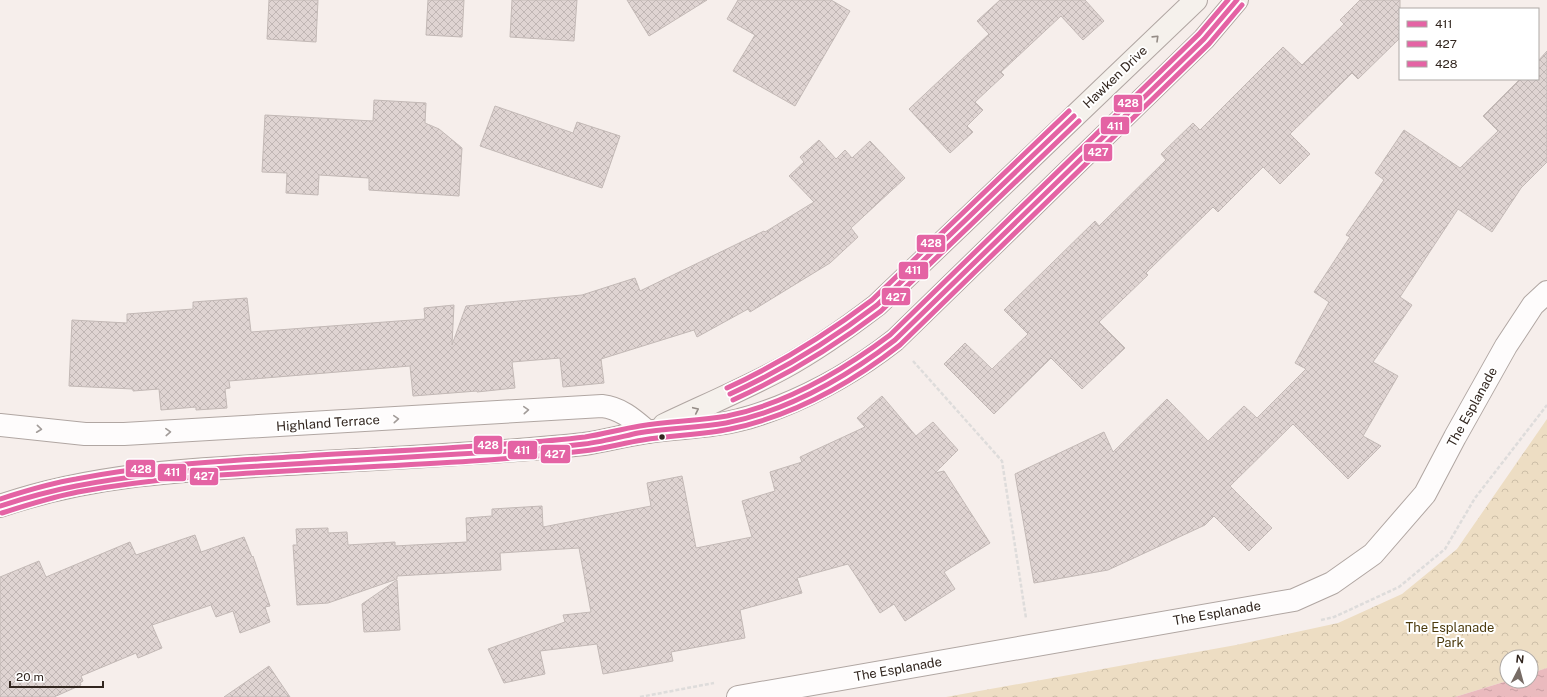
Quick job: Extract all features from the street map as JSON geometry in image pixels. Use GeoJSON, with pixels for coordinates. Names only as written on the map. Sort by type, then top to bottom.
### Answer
{"type":"FeatureCollection","features":[{"type":"Feature","properties":{"kind":"main road","name":"Hawken Drive"},"geometry":{"type":"LineString","coordinates":[[648,432],[748,386],[783,368],[836,335],[871,310],[912,273],[1196,0]]}},
{"type":"Feature","properties":{"kind":"main road","name":"Hawken Drive"},"geometry":{"type":"LineString","coordinates":[[0,506],[46,493],[87,484],[174,472],[505,451],[591,443],[648,432],[722,424],[754,416],[820,389],[860,366],[910,326],[1198,45],[1237,0]]}},
{"type":"Feature","properties":{"kind":"street","name":"The Esplanade"},"geometry":{"type":"LineString","coordinates":[[738,697],[1294,600],[1332,583],[1373,554],[1425,494],[1506,346],[1533,305],[1547,292]]}},
{"type":"Feature","properties":{"kind":"street","name":"Highland Terrace"},"geometry":{"type":"LineString","coordinates":[[0,425],[86,434],[132,434],[602,406],[623,412],[648,432]]}},
{"type":"Feature","properties":{"kind":"path"},"geometry":{"type":"LineString","coordinates":[[908,355],[1002,461],[1025,614]]}},
{"type":"Feature","properties":{"kind":"green space","name":"The Esplanade Park"},"geometry":{"type":"Polygon","coordinates":[[[1547,419],[1547,668],[1539,670],[1539,649],[1499,649],[1499,683],[1455,697],[946,697],[1236,645],[1338,623],[1402,594],[1457,549],[1547,419]]]}},
{"type":"Feature","properties":{"kind":"water"},"geometry":{"type":"Polygon","coordinates":[[[1547,668],[1547,697],[1455,697],[1499,683],[1499,689],[1539,689],[1539,670],[1547,668]]]}},
{"type":"Feature","properties":{"kind":"building"},"geometry":{"type":"Polygon","coordinates":[[[269,0],[318,0],[316,42],[267,39],[269,0]]]}},
{"type":"Feature","properties":{"kind":"building"},"geometry":{"type":"Polygon","coordinates":[[[428,0],[464,0],[462,37],[426,35],[428,0]]]}},
{"type":"Feature","properties":{"kind":"building"},"geometry":{"type":"Polygon","coordinates":[[[512,0],[577,0],[574,41],[510,37],[512,0]]]}},
{"type":"Feature","properties":{"kind":"building"},"geometry":{"type":"Polygon","coordinates":[[[627,0],[707,0],[649,36],[627,0]]]}},
{"type":"Feature","properties":{"kind":"building"},"geometry":{"type":"Polygon","coordinates":[[[738,0],[831,0],[850,11],[795,106],[733,71],[755,35],[727,19],[738,0]]]}},
{"type":"Feature","properties":{"kind":"building"},"geometry":{"type":"Polygon","coordinates":[[[1000,0],[1085,0],[1104,21],[1083,40],[1061,16],[1001,72],[1004,75],[975,102],[983,110],[967,126],[973,132],[950,153],[909,109],[989,34],[977,21],[1000,0]]]}},
{"type":"Feature","properties":{"kind":"building"},"geometry":{"type":"Polygon","coordinates":[[[1360,0],[1400,0],[1399,39],[1358,79],[1352,73],[1290,134],[1310,154],[1280,184],[1263,167],[1218,212],[1213,207],[1146,273],[1148,275],[1099,322],[1125,348],[1082,389],[1051,358],[994,414],[944,364],[965,343],[992,369],[1028,334],[1004,310],[1095,221],[1099,226],[1166,160],[1161,154],[1193,123],[1200,130],[1283,47],[1302,65],[1344,24],[1340,20],[1360,0]]]}},
{"type":"Feature","properties":{"kind":"building"},"geometry":{"type":"Polygon","coordinates":[[[1547,51],[1547,162],[1521,188],[1492,232],[1458,209],[1400,297],[1412,305],[1373,362],[1398,376],[1363,436],[1381,446],[1348,479],[1293,424],[1230,486],[1272,528],[1249,551],[1214,516],[1205,525],[1108,570],[1034,583],[1015,474],[1104,432],[1113,452],[1167,399],[1208,441],[1244,406],[1257,418],[1306,369],[1295,363],[1329,302],[1314,292],[1350,237],[1346,235],[1384,180],[1375,173],[1404,130],[1460,168],[1498,131],[1483,116],[1519,80],[1539,80],[1539,60],[1547,51]]]}},
{"type":"Feature","properties":{"kind":"building"},"geometry":{"type":"Polygon","coordinates":[[[374,100],[426,103],[425,123],[439,129],[462,148],[459,196],[369,190],[369,178],[319,175],[318,195],[286,193],[287,173],[262,172],[265,115],[373,121],[374,100]]]}},
{"type":"Feature","properties":{"kind":"building"},"geometry":{"type":"Polygon","coordinates":[[[495,106],[573,133],[577,122],[620,136],[602,188],[480,146],[495,106]]]}},
{"type":"Feature","properties":{"kind":"building"},"geometry":{"type":"Polygon","coordinates":[[[819,140],[836,159],[845,150],[852,158],[870,141],[905,178],[851,228],[858,237],[830,263],[750,312],[748,309],[697,337],[694,330],[601,359],[604,383],[563,387],[560,358],[512,362],[515,388],[477,392],[413,396],[410,366],[229,381],[230,388],[225,389],[227,408],[196,410],[196,407],[161,410],[159,389],[133,391],[133,389],[69,386],[72,320],[127,323],[127,314],[193,309],[193,302],[247,298],[251,332],[425,319],[424,308],[454,305],[452,345],[466,306],[582,295],[635,278],[640,291],[764,231],[765,232],[814,202],[789,176],[804,162],[800,157],[819,140]]]}},
{"type":"Feature","properties":{"kind":"building"},"geometry":{"type":"Polygon","coordinates":[[[882,396],[916,436],[933,422],[958,450],[935,473],[944,471],[990,543],[944,572],[955,589],[905,621],[894,604],[880,613],[848,564],[797,578],[802,593],[740,610],[745,638],[671,652],[673,661],[603,674],[597,644],[540,651],[545,674],[504,683],[488,649],[565,622],[563,615],[591,612],[579,548],[500,553],[501,570],[397,576],[397,579],[328,603],[297,605],[293,545],[297,545],[296,529],[328,528],[328,533],[347,532],[348,545],[395,542],[395,546],[467,542],[466,518],[492,516],[492,509],[542,506],[543,527],[651,506],[647,483],[682,476],[696,548],[752,537],[742,501],[775,491],[770,472],[802,462],[800,457],[865,427],[857,418],[882,396]]]}},
{"type":"Feature","properties":{"kind":"building"},"geometry":{"type":"Polygon","coordinates":[[[195,535],[201,552],[244,537],[252,557],[253,556],[270,606],[265,607],[270,622],[240,633],[233,611],[216,617],[211,605],[152,625],[162,648],[138,658],[136,653],[81,676],[83,681],[80,683],[81,685],[54,697],[0,697],[0,577],[39,561],[46,577],[130,542],[136,555],[195,535]]]}},
{"type":"Feature","properties":{"kind":"building"},"geometry":{"type":"Polygon","coordinates":[[[397,580],[400,630],[364,632],[362,604],[397,580]]]}},
{"type":"Feature","properties":{"kind":"building"},"geometry":{"type":"Polygon","coordinates":[[[269,666],[290,697],[224,697],[269,666]]]}},
{"type":"Feature","properties":{"kind":"transit line","name":"428"},"geometry":{"type":"LineString","coordinates":[[0,499],[57,483],[104,474],[161,466],[537,442],[592,436],[651,424],[727,416],[749,411],[792,395],[853,361],[890,335],[1199,34],[1228,0]]}},
{"type":"Feature","properties":{"kind":"transit line","name":"411"},"geometry":{"type":"LineString","coordinates":[[0,506],[57,490],[122,478],[191,470],[553,447],[604,441],[649,431],[726,423],[749,418],[772,410],[836,380],[895,340],[1204,39],[1237,0]]}},
{"type":"Feature","properties":{"kind":"transit line","name":"427"},"geometry":{"type":"LineString","coordinates":[[2,513],[78,492],[134,483],[248,473],[479,461],[590,450],[654,438],[709,433],[730,429],[776,416],[798,407],[820,397],[861,373],[900,345],[1209,44],[1242,5]]}},
{"type":"Feature","properties":{"kind":"transit line","name":"428"},"geometry":{"type":"LineString","coordinates":[[727,388],[802,348],[838,325],[872,300],[1069,111]]}},
{"type":"Feature","properties":{"kind":"transit line","name":"411"},"geometry":{"type":"LineString","coordinates":[[730,394],[788,365],[877,305],[1074,116]]}},
{"type":"Feature","properties":{"kind":"transit line","name":"427"},"geometry":{"type":"LineString","coordinates":[[733,400],[753,391],[810,360],[881,311],[1079,121]]}}]}
